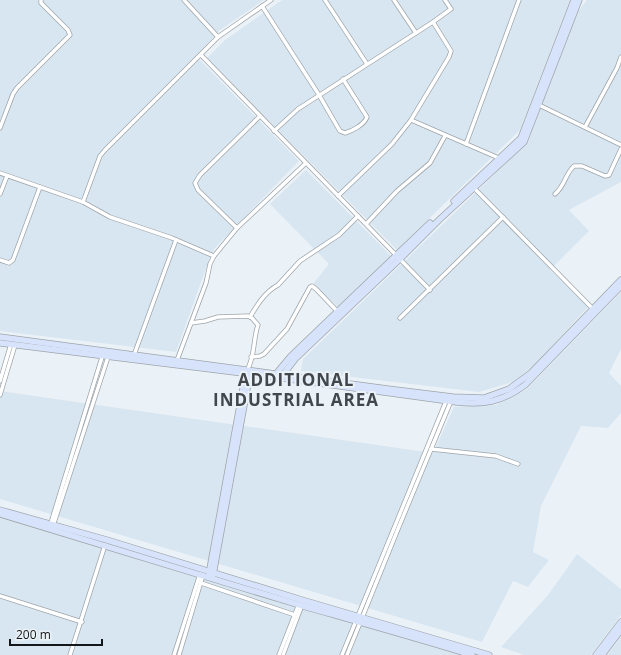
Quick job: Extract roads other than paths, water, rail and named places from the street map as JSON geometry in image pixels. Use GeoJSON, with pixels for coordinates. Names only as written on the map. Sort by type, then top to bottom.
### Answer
{"type":"FeatureCollection","features":[{"type":"Feature","properties":{"kind":"street"},"geometry":{"type":"LineString","coordinates":[[0,128],[13,94],[17,88],[70,35],[68,30],[41,3],[41,0]]}},
{"type":"Feature","properties":{"kind":"street"},"geometry":{"type":"LineString","coordinates":[[184,0],[218,37]]}},
{"type":"Feature","properties":{"kind":"street"},"geometry":{"type":"LineString","coordinates":[[83,202],[100,156],[105,150],[218,37],[271,0]]}},
{"type":"Feature","properties":{"kind":"street"},"geometry":{"type":"LineString","coordinates":[[324,0],[366,64]]}},
{"type":"Feature","properties":{"kind":"street"},"geometry":{"type":"LineString","coordinates":[[394,0],[416,33]]}},
{"type":"Feature","properties":{"kind":"street"},"geometry":{"type":"LineString","coordinates":[[274,131],[298,109],[451,9],[445,0]]}},
{"type":"Feature","properties":{"kind":"street"},"geometry":{"type":"LineString","coordinates":[[466,144],[519,0]]}},
{"type":"Feature","properties":{"kind":"street"},"geometry":{"type":"LineString","coordinates":[[278,376],[398,257],[501,160],[524,142],[536,103],[574,0]]}},
{"type":"Feature","properties":{"kind":"street"},"geometry":{"type":"LineString","coordinates":[[536,103],[579,0]]}},
{"type":"Feature","properties":{"kind":"street"},"geometry":{"type":"LineString","coordinates":[[262,6],[319,95],[336,126],[342,133],[347,133],[360,126],[367,117],[343,79]]}},
{"type":"Feature","properties":{"kind":"street"},"geometry":{"type":"LineString","coordinates":[[338,196],[392,144],[411,120],[449,57],[451,51],[433,22]]}},
{"type":"Feature","properties":{"kind":"street"},"geometry":{"type":"LineString","coordinates":[[200,56],[430,290]]}},
{"type":"Feature","properties":{"kind":"street"},"geometry":{"type":"LineString","coordinates":[[585,128],[617,68],[621,57]]}},
{"type":"Feature","properties":{"kind":"street"},"geometry":{"type":"LineString","coordinates":[[536,103],[621,145]]}},
{"type":"Feature","properties":{"kind":"street"},"geometry":{"type":"LineString","coordinates":[[0,116],[4,118]]}},
{"type":"Feature","properties":{"kind":"street"},"geometry":{"type":"LineString","coordinates":[[237,228],[198,190],[194,183],[200,175],[260,116]]}},
{"type":"Feature","properties":{"kind":"street"},"geometry":{"type":"LineString","coordinates":[[411,120],[444,136],[501,160]]}},
{"type":"Feature","properties":{"kind":"street"},"geometry":{"type":"LineString","coordinates":[[366,224],[397,191],[430,163],[444,136]]}},
{"type":"Feature","properties":{"kind":"street"},"geometry":{"type":"LineString","coordinates":[[555,194],[564,184],[569,172],[574,166],[582,166],[605,176],[609,175],[621,149]]}},
{"type":"Feature","properties":{"kind":"street"},"geometry":{"type":"LineString","coordinates":[[176,363],[214,256],[237,228],[306,163]]}},
{"type":"Feature","properties":{"kind":"street"},"geometry":{"type":"LineString","coordinates":[[0,173],[83,202],[110,217],[176,240],[214,256]]}},
{"type":"Feature","properties":{"kind":"street"},"geometry":{"type":"LineString","coordinates":[[0,194],[7,176]]}},
{"type":"Feature","properties":{"kind":"street"},"geometry":{"type":"LineString","coordinates":[[473,187],[594,310]]}},
{"type":"Feature","properties":{"kind":"street"},"geometry":{"type":"LineString","coordinates":[[0,260],[8,263],[14,260],[40,188]]}},
{"type":"Feature","properties":{"kind":"street"},"geometry":{"type":"LineString","coordinates":[[250,317],[260,301],[300,262],[339,235],[358,216]]}},
{"type":"Feature","properties":{"kind":"street"},"geometry":{"type":"LineString","coordinates":[[400,318],[504,217]]}},
{"type":"Feature","properties":{"kind":"street"},"geometry":{"type":"LineString","coordinates":[[134,355],[176,240]]}},
{"type":"Feature","properties":{"kind":"street"},"geometry":{"type":"LineString","coordinates":[[0,343],[14,342],[249,371],[450,398],[474,404],[486,403],[516,392],[535,376],[621,280]]}},
{"type":"Feature","properties":{"kind":"street"},"geometry":{"type":"LineString","coordinates":[[251,357],[264,354],[283,334],[310,286],[316,289],[340,313]]}},
{"type":"Feature","properties":{"kind":"street"},"geometry":{"type":"LineString","coordinates":[[594,310],[621,286]]}},
{"type":"Feature","properties":{"kind":"street"},"geometry":{"type":"LineString","coordinates":[[174,655],[207,573],[249,371],[255,333],[258,325],[248,316],[218,317],[191,323]]}},
{"type":"Feature","properties":{"kind":"street"},"geometry":{"type":"LineString","coordinates":[[0,337],[14,342]]}},
{"type":"Feature","properties":{"kind":"street"},"geometry":{"type":"LineString","coordinates":[[0,381],[14,342]]}},
{"type":"Feature","properties":{"kind":"street"},"geometry":{"type":"LineString","coordinates":[[0,394],[14,342]]}},
{"type":"Feature","properties":{"kind":"street"},"geometry":{"type":"LineString","coordinates":[[106,354],[134,355],[176,363]]}},
{"type":"Feature","properties":{"kind":"street"},"geometry":{"type":"LineString","coordinates":[[51,527],[106,354]]}},
{"type":"Feature","properties":{"kind":"street"},"geometry":{"type":"LineString","coordinates":[[342,655],[383,566],[432,449],[450,398]]}},
{"type":"Feature","properties":{"kind":"street"},"geometry":{"type":"LineString","coordinates":[[347,655],[378,565],[450,398]]}},
{"type":"Feature","properties":{"kind":"street"},"geometry":{"type":"LineString","coordinates":[[432,449],[496,456],[518,464]]}},
{"type":"Feature","properties":{"kind":"street"},"geometry":{"type":"LineString","coordinates":[[0,510],[51,527]]}},
{"type":"Feature","properties":{"kind":"street"},"geometry":{"type":"LineString","coordinates":[[0,514],[106,542],[359,618],[489,655]]}},
{"type":"Feature","properties":{"kind":"street"},"geometry":{"type":"LineString","coordinates":[[70,655],[82,622],[106,542]]}},
{"type":"Feature","properties":{"kind":"street"},"geometry":{"type":"LineString","coordinates":[[378,565],[383,566]]}},
{"type":"Feature","properties":{"kind":"street"},"geometry":{"type":"LineString","coordinates":[[179,655],[201,583],[207,573]]}},
{"type":"Feature","properties":{"kind":"street"},"geometry":{"type":"LineString","coordinates":[[207,573],[300,605],[359,618],[472,655]]}},
{"type":"Feature","properties":{"kind":"street"},"geometry":{"type":"LineString","coordinates":[[201,583],[295,615]]}},
{"type":"Feature","properties":{"kind":"street"},"geometry":{"type":"LineString","coordinates":[[0,596],[82,622]]}},
{"type":"Feature","properties":{"kind":"street"},"geometry":{"type":"LineString","coordinates":[[279,655],[300,605]]}},
{"type":"Feature","properties":{"kind":"street"},"geometry":{"type":"LineString","coordinates":[[283,655],[300,605]]}},
{"type":"Feature","properties":{"kind":"street"},"geometry":{"type":"LineString","coordinates":[[602,655],[604,648],[621,622]]}},
{"type":"Feature","properties":{"kind":"street"},"geometry":{"type":"LineString","coordinates":[[596,655],[621,630]]}},
{"type":"Feature","properties":{"kind":"district","name":"ADDITIONAL INDUSTRIAL AREA"},"geometry":{"type":"Point","coordinates":[296,390]}}]}
